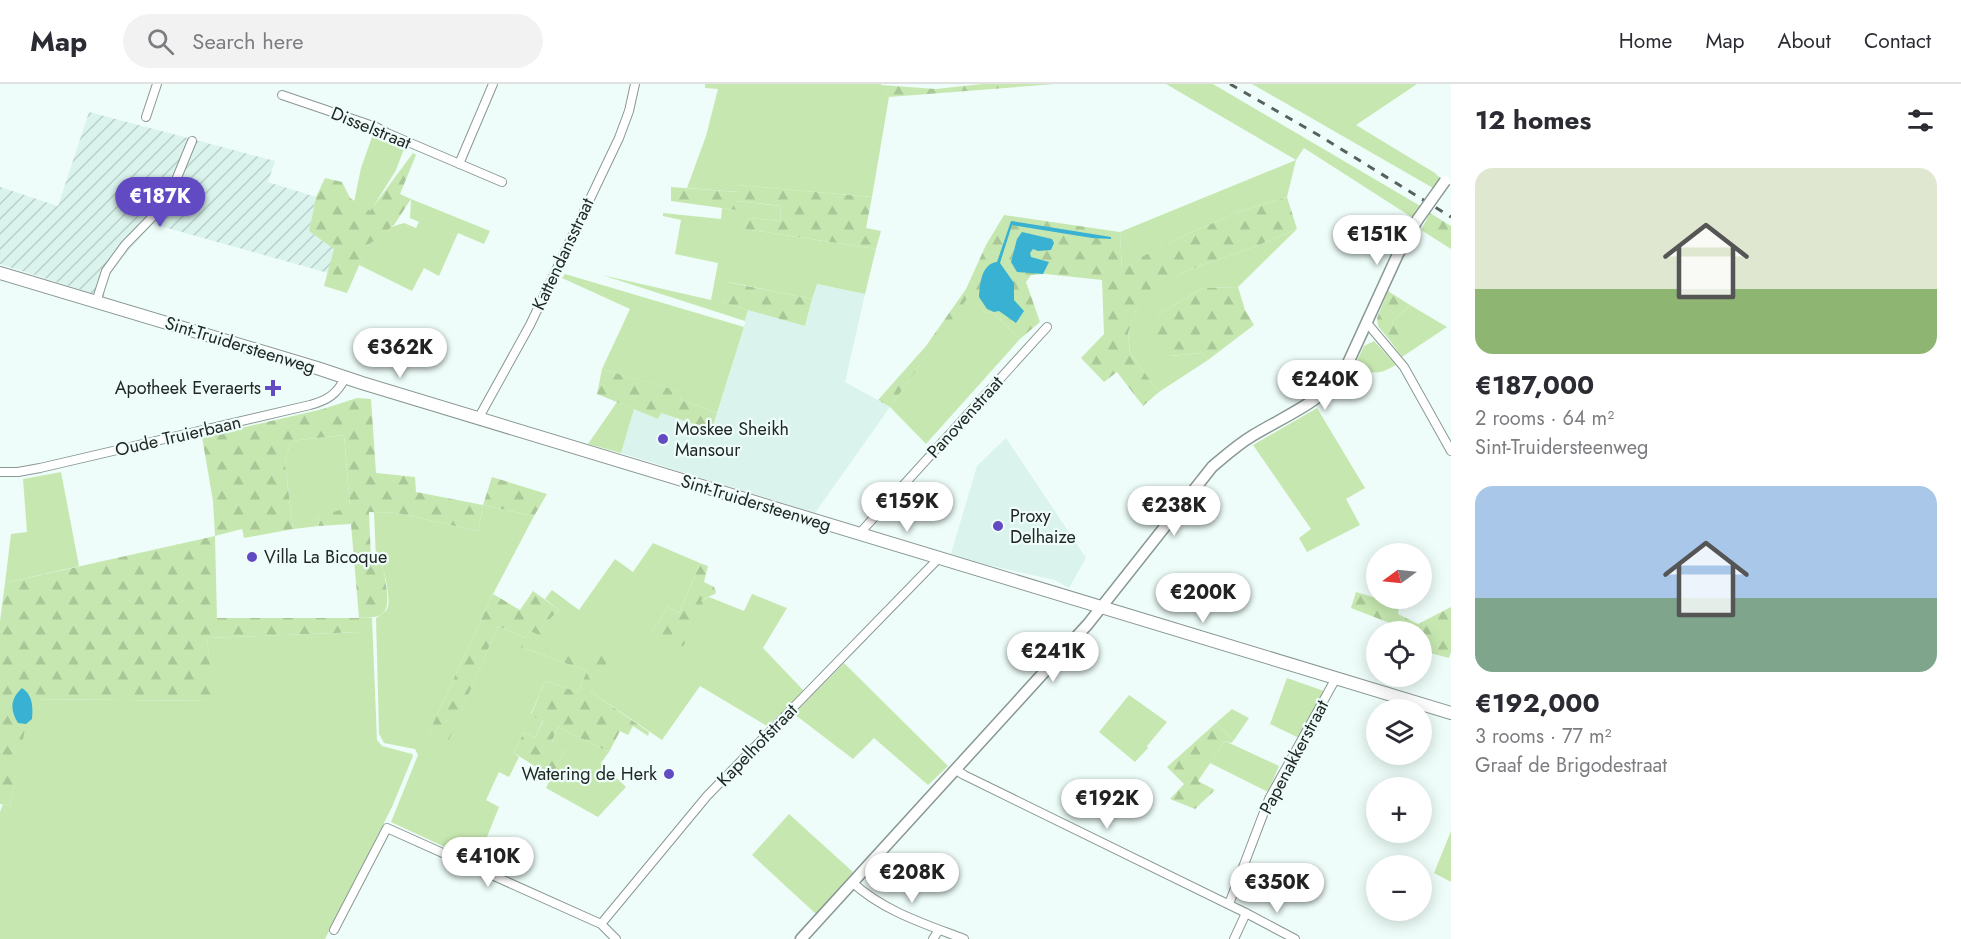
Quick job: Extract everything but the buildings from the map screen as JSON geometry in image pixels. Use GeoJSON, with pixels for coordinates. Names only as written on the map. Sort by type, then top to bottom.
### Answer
{"type":"FeatureCollection","features":[{"type":"Feature","properties":{"kind":"main road","name":"Sint-Truidersteenweg"},"geometry":{"type":"LineString","coordinates":[[0,273],[1451,713]]}},
{"type":"Feature","properties":{"kind":"street"},"geometry":{"type":"LineString","coordinates":[[146,117],[157,84]]}},
{"type":"Feature","properties":{"kind":"street"},"geometry":{"type":"LineString","coordinates":[[459,164],[494,84]]}},
{"type":"Feature","properties":{"kind":"street","name":"Kattendansstraat"},"geometry":{"type":"LineString","coordinates":[[478,419],[530,325],[619,138],[629,111],[635,84]]}},
{"type":"Feature","properties":{"kind":"street","name":"Disselstraat"},"geometry":{"type":"LineString","coordinates":[[282,94],[376,127],[502,182]]}},
{"type":"Feature","properties":{"kind":"street"},"geometry":{"type":"LineString","coordinates":[[96,302],[106,271],[125,245],[167,202],[192,141]]}},
{"type":"Feature","properties":{"kind":"street"},"geometry":{"type":"LineString","coordinates":[[801,939],[1101,608],[1212,467],[1232,450],[1311,404],[1329,390],[1343,374],[1398,254],[1418,219],[1448,179]]}},
{"type":"Feature","properties":{"kind":"street"},"geometry":{"type":"LineString","coordinates":[[1367,323],[1404,367],[1451,451]]}},
{"type":"Feature","properties":{"kind":"street","name":"Panovenstraat"},"geometry":{"type":"LineString","coordinates":[[859,534],[1047,327]]}},
{"type":"Feature","properties":{"kind":"street","name":"Oude Truierbaan"},"geometry":{"type":"LineString","coordinates":[[0,472],[40,468],[318,403],[335,394],[345,378]]}},
{"type":"Feature","properties":{"kind":"street","name":"Kapelhofstraat"},"geometry":{"type":"LineString","coordinates":[[601,924],[707,796],[938,559]]}},
{"type":"Feature","properties":{"kind":"street","name":"Papenakkerstraat"},"geometry":{"type":"LineString","coordinates":[[1229,904],[1269,799],[1336,678]]}},
{"type":"Feature","properties":{"kind":"street"},"geometry":{"type":"LineString","coordinates":[[956,770],[1229,904],[1295,939]]}},
{"type":"Feature","properties":{"kind":"street"},"geometry":{"type":"LineString","coordinates":[[334,930],[387,828],[601,924],[616,939]]}},
{"type":"Feature","properties":{"kind":"street"},"geometry":{"type":"LineString","coordinates":[[852,882],[867,896],[885,907],[964,939]]}},
{"type":"Feature","properties":{"kind":"street"},"geometry":{"type":"LineString","coordinates":[[1234,939],[1246,913]]}},
{"type":"Feature","properties":{"kind":"street"},"geometry":{"type":"LineString","coordinates":[[933,939],[939,930]]}},
{"type":"Feature","properties":{"kind":"shaded area"},"geometry":{"type":"Polygon","coordinates":[[[89,112],[275,161],[268,182],[316,197],[309,231],[335,249],[328,273],[153,224],[112,269],[105,282],[104,297],[0,264],[0,187],[58,206],[89,112]]]}},
{"type":"Feature","properties":{"kind":"shaded area"},"geometry":{"type":"Polygon","coordinates":[[[816,284],[865,294],[845,382],[890,407],[815,513],[621,453],[634,409],[658,419],[661,413],[712,430],[748,310],[805,326],[816,284]]]}},
{"type":"Feature","properties":{"kind":"shaded area"},"geometry":{"type":"Polygon","coordinates":[[[1006,438],[1086,558],[1069,588],[1055,580],[987,565],[951,554],[977,466],[1006,438]]]}},
{"type":"Feature","properties":{"kind":"green space"},"geometry":{"type":"Polygon","coordinates":[[[705,84],[881,84],[889,97],[872,197],[738,185],[739,192],[687,188],[706,136],[718,89],[705,88],[705,84]]]}},
{"type":"Feature","properties":{"kind":"green space"},"geometry":{"type":"Polygon","coordinates":[[[982,84],[1055,84],[889,97],[881,85],[936,89],[982,84]]]}},
{"type":"Feature","properties":{"kind":"green space"},"geometry":{"type":"Polygon","coordinates":[[[1166,84],[1213,84],[1422,207],[1413,218],[1304,148],[1296,160],[1166,84]]]}},
{"type":"Feature","properties":{"kind":"green space"},"geometry":{"type":"Polygon","coordinates":[[[1252,84],[1417,84],[1356,125],[1440,178],[1433,188],[1252,84]]]}},
{"type":"Feature","properties":{"kind":"green space"},"geometry":{"type":"Polygon","coordinates":[[[372,137],[404,149],[396,170],[370,212],[354,202],[361,168],[372,137]]]}},
{"type":"Feature","properties":{"kind":"green space"},"geometry":{"type":"Polygon","coordinates":[[[413,153],[416,155],[400,194],[411,199],[394,225],[368,245],[347,293],[324,286],[334,249],[309,231],[316,197],[325,178],[342,182],[350,198],[370,211],[413,153]]]}},
{"type":"Feature","properties":{"kind":"green space"},"geometry":{"type":"Polygon","coordinates":[[[1296,160],[1287,197],[1238,212],[1177,239],[1122,268],[1120,232],[1296,160]]]}},
{"type":"Feature","properties":{"kind":"green space"},"geometry":{"type":"Polygon","coordinates":[[[738,185],[872,197],[866,228],[881,231],[876,249],[745,229],[748,218],[780,221],[781,206],[737,201],[736,210],[671,201],[671,187],[738,192],[738,185]]]}},
{"type":"Feature","properties":{"kind":"green space"},"geometry":{"type":"Polygon","coordinates":[[[1287,197],[1297,229],[1188,270],[1140,298],[1128,333],[1130,353],[1159,392],[1143,406],[1117,372],[1104,382],[1081,358],[1104,334],[1102,280],[1045,274],[1031,275],[1026,282],[1040,322],[1020,339],[995,314],[985,312],[969,296],[890,407],[878,400],[926,346],[966,289],[986,245],[1004,215],[1120,232],[1122,267],[1238,212],[1287,197]]]}},
{"type":"Feature","properties":{"kind":"green space"},"geometry":{"type":"Polygon","coordinates":[[[411,199],[490,231],[484,244],[458,233],[439,276],[424,268],[412,291],[359,265],[364,251],[383,232],[404,223],[416,228],[419,222],[410,218],[411,199]]]}},
{"type":"Feature","properties":{"kind":"green space"},"geometry":{"type":"Polygon","coordinates":[[[736,201],[781,206],[780,221],[748,218],[745,229],[876,249],[865,294],[817,284],[812,299],[728,282],[723,303],[748,310],[745,321],[602,275],[711,300],[718,263],[675,254],[681,220],[663,216],[663,213],[721,219],[722,208],[736,210],[736,201]]]}},
{"type":"Feature","properties":{"kind":"green space"},"geometry":{"type":"Polygon","coordinates":[[[1430,213],[1451,226],[1451,249],[1421,230],[1430,213]]]}},
{"type":"Feature","properties":{"kind":"green space"},"geometry":{"type":"Polygon","coordinates":[[[1297,229],[1238,287],[1203,288],[1157,315],[1170,356],[1203,353],[1208,360],[1159,392],[1130,353],[1128,333],[1140,297],[1188,270],[1297,229]]]}},
{"type":"Feature","properties":{"kind":"green space"},"geometry":{"type":"Polygon","coordinates":[[[565,274],[744,327],[717,413],[680,399],[681,392],[602,369],[630,309],[562,278],[565,274]]]}},
{"type":"Feature","properties":{"kind":"green space"},"geometry":{"type":"Polygon","coordinates":[[[727,282],[812,299],[805,326],[723,303],[727,282]]]}},
{"type":"Feature","properties":{"kind":"green space"},"geometry":{"type":"Polygon","coordinates":[[[1238,287],[1245,310],[1254,325],[1208,360],[1203,353],[1169,356],[1155,346],[1153,331],[1157,315],[1203,288],[1238,287]]]}},
{"type":"Feature","properties":{"kind":"green space"},"geometry":{"type":"Polygon","coordinates":[[[1388,291],[1410,305],[1392,322],[1399,334],[1391,342],[1378,326],[1377,318],[1388,291]]]}},
{"type":"Feature","properties":{"kind":"green space"},"geometry":{"type":"Polygon","coordinates":[[[969,295],[985,312],[995,314],[1020,339],[926,444],[890,407],[969,295]]]}},
{"type":"Feature","properties":{"kind":"green space"},"geometry":{"type":"Polygon","coordinates":[[[1410,305],[1447,327],[1402,357],[1391,342],[1398,334],[1392,322],[1410,305]]]}},
{"type":"Feature","properties":{"kind":"green space"},"geometry":{"type":"Polygon","coordinates":[[[1374,341],[1396,365],[1385,371],[1375,372],[1366,371],[1355,365],[1364,346],[1374,341]]]}},
{"type":"Feature","properties":{"kind":"green space"},"geometry":{"type":"Polygon","coordinates":[[[602,369],[682,392],[680,399],[717,413],[712,430],[661,413],[658,419],[597,394],[602,369]]]}},
{"type":"Feature","properties":{"kind":"green space"},"geometry":{"type":"Polygon","coordinates":[[[357,398],[371,399],[376,473],[415,477],[416,492],[483,505],[478,531],[397,513],[369,512],[371,559],[381,562],[387,591],[387,605],[383,614],[360,618],[360,632],[207,638],[214,701],[31,699],[10,805],[0,804],[0,621],[5,583],[215,536],[213,501],[202,437],[323,409],[357,398]],[[344,435],[290,443],[285,463],[293,529],[244,538],[242,529],[215,536],[217,618],[359,618],[351,524],[319,526],[317,517],[350,507],[344,435]]]}},
{"type":"Feature","properties":{"kind":"green space"},"geometry":{"type":"Polygon","coordinates":[[[617,402],[634,409],[621,453],[588,444],[617,402]]]}},
{"type":"Feature","properties":{"kind":"green space"},"geometry":{"type":"Polygon","coordinates":[[[1317,408],[1365,488],[1346,499],[1360,525],[1307,552],[1299,538],[1311,529],[1253,445],[1317,408]]]}},
{"type":"Feature","properties":{"kind":"green space"},"geometry":{"type":"Polygon","coordinates":[[[344,435],[350,508],[317,517],[319,526],[293,529],[285,463],[290,443],[344,435]]]}},
{"type":"Feature","properties":{"kind":"green space"},"geometry":{"type":"Polygon","coordinates":[[[61,472],[79,566],[5,583],[11,534],[27,532],[23,479],[61,472]]]}},
{"type":"Feature","properties":{"kind":"green space"},"geometry":{"type":"Polygon","coordinates":[[[492,477],[547,494],[534,516],[483,505],[492,477]]]}},
{"type":"Feature","properties":{"kind":"green space"},"geometry":{"type":"Polygon","coordinates":[[[483,505],[534,516],[493,594],[429,732],[448,741],[498,626],[525,638],[530,631],[546,623],[559,610],[545,599],[552,590],[579,610],[615,559],[633,572],[653,543],[700,563],[679,613],[668,607],[649,636],[701,600],[709,597],[744,611],[752,594],[787,608],[763,648],[804,691],[767,726],[700,686],[662,740],[591,692],[609,656],[585,662],[521,647],[587,671],[578,692],[545,681],[531,714],[543,720],[535,738],[524,732],[514,753],[519,757],[509,777],[499,772],[486,800],[499,807],[477,862],[391,822],[418,755],[415,749],[384,743],[379,734],[376,618],[386,610],[389,600],[381,562],[376,559],[374,512],[397,513],[478,531],[483,505]]]}},
{"type":"Feature","properties":{"kind":"green space"},"geometry":{"type":"Polygon","coordinates":[[[700,563],[708,566],[704,582],[714,587],[716,592],[701,600],[705,609],[683,646],[649,636],[668,607],[679,613],[700,563]]]}},
{"type":"Feature","properties":{"kind":"green space"},"geometry":{"type":"Polygon","coordinates":[[[533,591],[559,610],[546,623],[561,633],[556,642],[530,631],[525,638],[498,626],[448,742],[429,732],[493,594],[520,610],[533,591]]]}},
{"type":"Feature","properties":{"kind":"green space"},"geometry":{"type":"Polygon","coordinates":[[[1356,592],[1366,595],[1366,609],[1399,609],[1398,614],[1412,621],[1384,621],[1351,608],[1356,592]]]}},
{"type":"Feature","properties":{"kind":"green space"},"geometry":{"type":"Polygon","coordinates":[[[1451,607],[1451,652],[1449,658],[1432,654],[1432,621],[1424,621],[1451,607]]]}},
{"type":"Feature","properties":{"kind":"green space"},"geometry":{"type":"Polygon","coordinates":[[[360,618],[372,618],[377,740],[382,746],[413,756],[392,807],[325,939],[0,939],[0,812],[3,804],[10,805],[30,699],[213,701],[207,638],[360,632],[360,618]]]}},
{"type":"Feature","properties":{"kind":"green space"},"geometry":{"type":"Polygon","coordinates":[[[523,641],[585,662],[594,646],[610,657],[591,692],[649,732],[648,736],[633,726],[628,735],[620,731],[609,752],[558,727],[552,741],[564,751],[552,777],[514,753],[524,732],[535,738],[543,721],[531,715],[545,681],[578,692],[587,671],[521,647],[523,641]]]}},
{"type":"Feature","properties":{"kind":"green space"},"geometry":{"type":"Polygon","coordinates":[[[844,663],[948,766],[928,785],[874,738],[853,759],[794,714],[844,663]]]}},
{"type":"Feature","properties":{"kind":"green space"},"geometry":{"type":"Polygon","coordinates":[[[1287,678],[1324,691],[1299,738],[1270,724],[1287,678]]]}},
{"type":"Feature","properties":{"kind":"green space"},"geometry":{"type":"Polygon","coordinates":[[[1129,695],[1167,722],[1135,762],[1099,732],[1129,695]]]}},
{"type":"Feature","properties":{"kind":"green space"},"geometry":{"type":"Polygon","coordinates":[[[1232,709],[1249,718],[1234,740],[1216,723],[1232,709]]]}},
{"type":"Feature","properties":{"kind":"green space"},"geometry":{"type":"Polygon","coordinates":[[[1216,723],[1234,740],[1231,743],[1225,741],[1198,781],[1215,790],[1195,809],[1170,799],[1184,784],[1167,767],[1216,723]]]}},
{"type":"Feature","properties":{"kind":"green space"},"geometry":{"type":"Polygon","coordinates":[[[558,727],[609,752],[601,763],[626,787],[598,817],[546,788],[564,751],[552,742],[558,727]]]}},
{"type":"Feature","properties":{"kind":"green space"},"geometry":{"type":"Polygon","coordinates":[[[1225,741],[1279,766],[1268,792],[1210,763],[1225,741]]]}},
{"type":"Feature","properties":{"kind":"green space"},"geometry":{"type":"Polygon","coordinates":[[[789,814],[853,872],[816,914],[752,855],[789,814]]]}},
{"type":"Feature","properties":{"kind":"green space"},"geometry":{"type":"Polygon","coordinates":[[[1451,831],[1451,882],[1434,873],[1451,831]]]}},
{"type":"Feature","properties":{"kind":"water"},"geometry":{"type":"Polygon","coordinates":[[[1011,221],[1111,237],[1111,239],[1092,238],[1012,225],[1000,263],[1014,283],[1014,300],[1024,311],[1016,323],[999,311],[994,312],[987,309],[979,297],[982,275],[988,266],[997,262],[1011,221]]]}},
{"type":"Feature","properties":{"kind":"water"},"geometry":{"type":"Polygon","coordinates":[[[1022,232],[1052,239],[1054,243],[1051,250],[1033,249],[1030,253],[1031,257],[1049,262],[1043,274],[1017,272],[1011,262],[1017,239],[1022,232]]]}},
{"type":"Feature","properties":{"kind":"water"},"geometry":{"type":"Polygon","coordinates":[[[22,688],[28,694],[32,706],[32,719],[26,724],[18,723],[12,705],[15,696],[22,688]]]}},
{"type":"Feature","properties":{"kind":"railway"},"geometry":{"type":"LineString","coordinates":[[1230,84],[1320,136],[1451,217]]}},
{"type":"Feature","properties":{"kind":"place","name":"Apotheek Everaerts"},"geometry":{"type":"Point","coordinates":[273,388]}},
{"type":"Feature","properties":{"kind":"place","name":"Moskee Sheikh Mansour"},"geometry":{"type":"Point","coordinates":[663,439]}},
{"type":"Feature","properties":{"kind":"place","name":"Proxy Delhaize"},"geometry":{"type":"Point","coordinates":[998,526]}},
{"type":"Feature","properties":{"kind":"place","name":"Villa La Bicoque"},"geometry":{"type":"Point","coordinates":[252,557]}},
{"type":"Feature","properties":{"kind":"place","name":"Watering de Herk"},"geometry":{"type":"Point","coordinates":[669,774]}}]}
